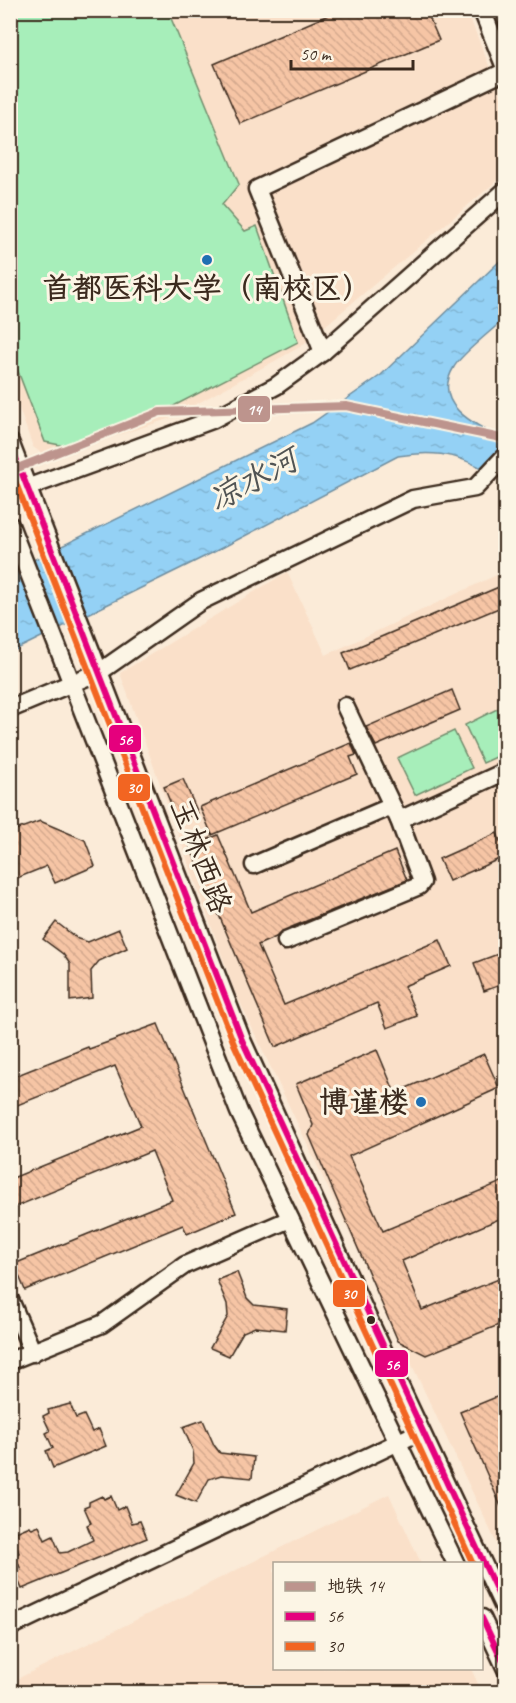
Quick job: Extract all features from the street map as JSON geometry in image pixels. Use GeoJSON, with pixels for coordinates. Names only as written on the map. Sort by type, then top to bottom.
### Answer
{"type":"FeatureCollection","features":[{"type":"Feature","properties":{"kind":"street"},"geometry":{"type":"LineString","coordinates":[[323,352],[258,189],[506,71],[482,10]]}},
{"type":"Feature","properties":{"kind":"street"},"geometry":{"type":"LineString","coordinates":[[502,10],[506,19]]}},
{"type":"Feature","properties":{"kind":"street"},"geometry":{"type":"LineString","coordinates":[[10,494],[212,420],[276,386],[323,352],[506,190]]}},
{"type":"Feature","properties":{"kind":"street","name":"玉林西路"},"geometry":{"type":"LineString","coordinates":[[10,442],[101,670],[242,1040],[421,1432],[501,1591],[506,1612]]}},
{"type":"Feature","properties":{"kind":"street"},"geometry":{"type":"LineString","coordinates":[[10,709],[101,670],[201,601],[413,499],[475,488],[506,455]]}},
{"type":"Feature","properties":{"kind":"street","name":"玉林西路"},"geometry":{"type":"LineString","coordinates":[[10,525],[239,1112],[456,1562]]}},
{"type":"Feature","properties":{"kind":"street"},"geometry":{"type":"LineString","coordinates":[[286,941],[419,886],[422,882],[395,813],[345,706]]}},
{"type":"Feature","properties":{"kind":"street"},"geometry":{"type":"LineString","coordinates":[[254,866],[506,771]]}},
{"type":"Feature","properties":{"kind":"street"},"geometry":{"type":"LineString","coordinates":[[10,1361],[102,1324],[185,1265],[290,1219]]}},
{"type":"Feature","properties":{"kind":"street"},"geometry":{"type":"LineString","coordinates":[[10,1300],[33,1353]]}},
{"type":"Feature","properties":{"kind":"street"},"geometry":{"type":"LineString","coordinates":[[10,1627],[421,1432]]}},
{"type":"Feature","properties":{"kind":"street"},"geometry":{"type":"LineString","coordinates":[[483,1620],[506,1669]]}},
{"type":"Feature","properties":{"kind":"shaded area","name":"首都医科大学（南校区）"},"geometry":{"type":"Polygon","coordinates":[[[11,11],[467,11],[505,105],[505,174],[300,347],[171,418],[48,458],[33,447],[11,386],[11,11]]]}},
{"type":"Feature","properties":{"kind":"shaded area"},"geometry":{"type":"Polygon","coordinates":[[[505,571],[505,1561],[235,992],[120,673],[287,572],[326,655],[505,571]]]}},
{"type":"Feature","properties":{"kind":"shaded area"},"geometry":{"type":"Polygon","coordinates":[[[389,1494],[421,1562],[273,1562],[273,1670],[471,1670],[482,1692],[11,1692],[11,1682],[389,1494]]]}},
{"type":"Feature","properties":{"kind":"green space"},"geometry":{"type":"Polygon","coordinates":[[[10,11],[168,11],[239,184],[222,205],[245,231],[257,226],[298,342],[160,413],[65,446],[45,442],[11,353],[10,11]]]}},
{"type":"Feature","properties":{"kind":"green space"},"geometry":{"type":"Polygon","coordinates":[[[505,705],[505,753],[483,763],[465,725],[505,705]]]}},
{"type":"Feature","properties":{"kind":"green space"},"geometry":{"type":"Polygon","coordinates":[[[454,731],[472,768],[415,795],[397,758],[454,731]]]}},
{"type":"Feature","properties":{"kind":"water","name":"凉水河"},"geometry":{"type":"Polygon","coordinates":[[[505,256],[505,318],[458,361],[448,381],[448,393],[460,413],[482,428],[505,439],[505,481],[478,466],[442,454],[398,456],[214,552],[11,652],[11,571],[312,423],[381,375],[505,256]]]}},
{"type":"Feature","properties":{"kind":"building"},"geometry":{"type":"Polygon","coordinates":[[[340,10],[426,10],[439,40],[240,124],[214,64],[340,10]]]}},
{"type":"Feature","properties":{"kind":"building"},"geometry":{"type":"Polygon","coordinates":[[[506,584],[506,605],[350,670],[343,653],[506,584]]]}},
{"type":"Feature","properties":{"kind":"building"},"geometry":{"type":"Polygon","coordinates":[[[452,690],[460,710],[376,746],[366,727],[452,690]]]}},
{"type":"Feature","properties":{"kind":"building"},"geometry":{"type":"Polygon","coordinates":[[[351,743],[356,755],[350,757],[357,774],[212,835],[200,807],[351,743]]]}},
{"type":"Feature","properties":{"kind":"building"},"geometry":{"type":"Polygon","coordinates":[[[183,779],[198,813],[178,821],[164,787],[183,779]]]}},
{"type":"Feature","properties":{"kind":"building"},"geometry":{"type":"Polygon","coordinates":[[[40,821],[85,840],[95,866],[55,883],[47,866],[10,881],[10,832],[40,821]]]}},
{"type":"Feature","properties":{"kind":"building"},"geometry":{"type":"Polygon","coordinates":[[[497,833],[506,856],[449,881],[439,859],[497,833]]]}},
{"type":"Feature","properties":{"kind":"building"},"geometry":{"type":"Polygon","coordinates":[[[218,835],[251,912],[395,851],[407,880],[282,931],[276,937],[258,945],[284,1005],[440,940],[451,966],[404,986],[417,1016],[387,1028],[377,1003],[275,1047],[190,847],[218,835]]]}},
{"type":"Feature","properties":{"kind":"building"},"geometry":{"type":"Polygon","coordinates":[[[56,922],[78,939],[88,942],[119,929],[127,948],[99,961],[91,971],[92,998],[70,1001],[70,964],[63,954],[43,939],[56,922]]]}},
{"type":"Feature","properties":{"kind":"building"},"geometry":{"type":"Polygon","coordinates":[[[506,951],[506,983],[484,991],[474,963],[506,951]]]}},
{"type":"Feature","properties":{"kind":"building"},"geometry":{"type":"Polygon","coordinates":[[[158,1024],[236,1213],[187,1234],[183,1225],[25,1290],[14,1264],[172,1200],[152,1151],[10,1209],[10,1179],[141,1126],[115,1066],[10,1108],[10,1078],[88,1047],[89,1049],[158,1024]]]}},
{"type":"Feature","properties":{"kind":"building"},"geometry":{"type":"Polygon","coordinates":[[[377,1050],[395,1093],[484,1054],[499,1088],[349,1156],[383,1231],[506,1180],[506,1216],[402,1261],[422,1310],[506,1276],[506,1322],[426,1355],[398,1341],[309,1135],[313,1125],[296,1084],[377,1050]]]}},
{"type":"Feature","properties":{"kind":"building"},"geometry":{"type":"Polygon","coordinates":[[[237,1272],[247,1298],[254,1305],[287,1309],[285,1330],[255,1327],[243,1332],[229,1356],[210,1348],[228,1316],[227,1304],[217,1280],[237,1272]]]}},
{"type":"Feature","properties":{"kind":"building"},"geometry":{"type":"Polygon","coordinates":[[[506,1393],[506,1518],[460,1412],[506,1393]]]}},
{"type":"Feature","properties":{"kind":"building"},"geometry":{"type":"Polygon","coordinates":[[[70,1404],[76,1418],[84,1415],[92,1432],[99,1429],[106,1446],[53,1468],[46,1451],[53,1448],[46,1433],[50,1431],[43,1416],[49,1413],[48,1410],[70,1404]]]}},
{"type":"Feature","properties":{"kind":"building"},"geometry":{"type":"Polygon","coordinates":[[[203,1420],[220,1453],[254,1457],[252,1478],[221,1475],[209,1479],[196,1503],[176,1495],[194,1463],[193,1451],[183,1427],[203,1420]]]}},
{"type":"Feature","properties":{"kind":"building"},"geometry":{"type":"Polygon","coordinates":[[[102,1496],[104,1499],[111,1496],[117,1510],[125,1506],[132,1523],[140,1521],[147,1538],[22,1589],[15,1573],[21,1570],[15,1555],[19,1553],[12,1537],[17,1534],[16,1532],[30,1526],[32,1529],[39,1526],[45,1540],[53,1536],[60,1553],[68,1552],[93,1540],[87,1525],[91,1523],[84,1507],[102,1496]]]}},
{"type":"Feature","properties":{"kind":"metro line","name":"14"},"geometry":{"type":"LineString","coordinates":[[10,471],[160,412],[346,406],[506,439]]}},
{"type":"Feature","properties":{"kind":"transit line","name":"56"},"geometry":{"type":"LineString","coordinates":[[10,443],[242,1040],[506,1611]]}},
{"type":"Feature","properties":{"kind":"transit line","name":"30"},"geometry":{"type":"LineString","coordinates":[[10,468],[234,1044],[472,1562]]}},
{"type":"Feature","properties":{"kind":"transit line","name":"56"},"geometry":{"type":"LineString","coordinates":[[483,1620],[506,1668]]}},
{"type":"Feature","properties":{"kind":"place","name":"首都医科大学（南校区）"},"geometry":{"type":"Point","coordinates":[207,260]}},
{"type":"Feature","properties":{"kind":"place","name":"博谨楼"},"geometry":{"type":"Point","coordinates":[421,1102]}}]}
